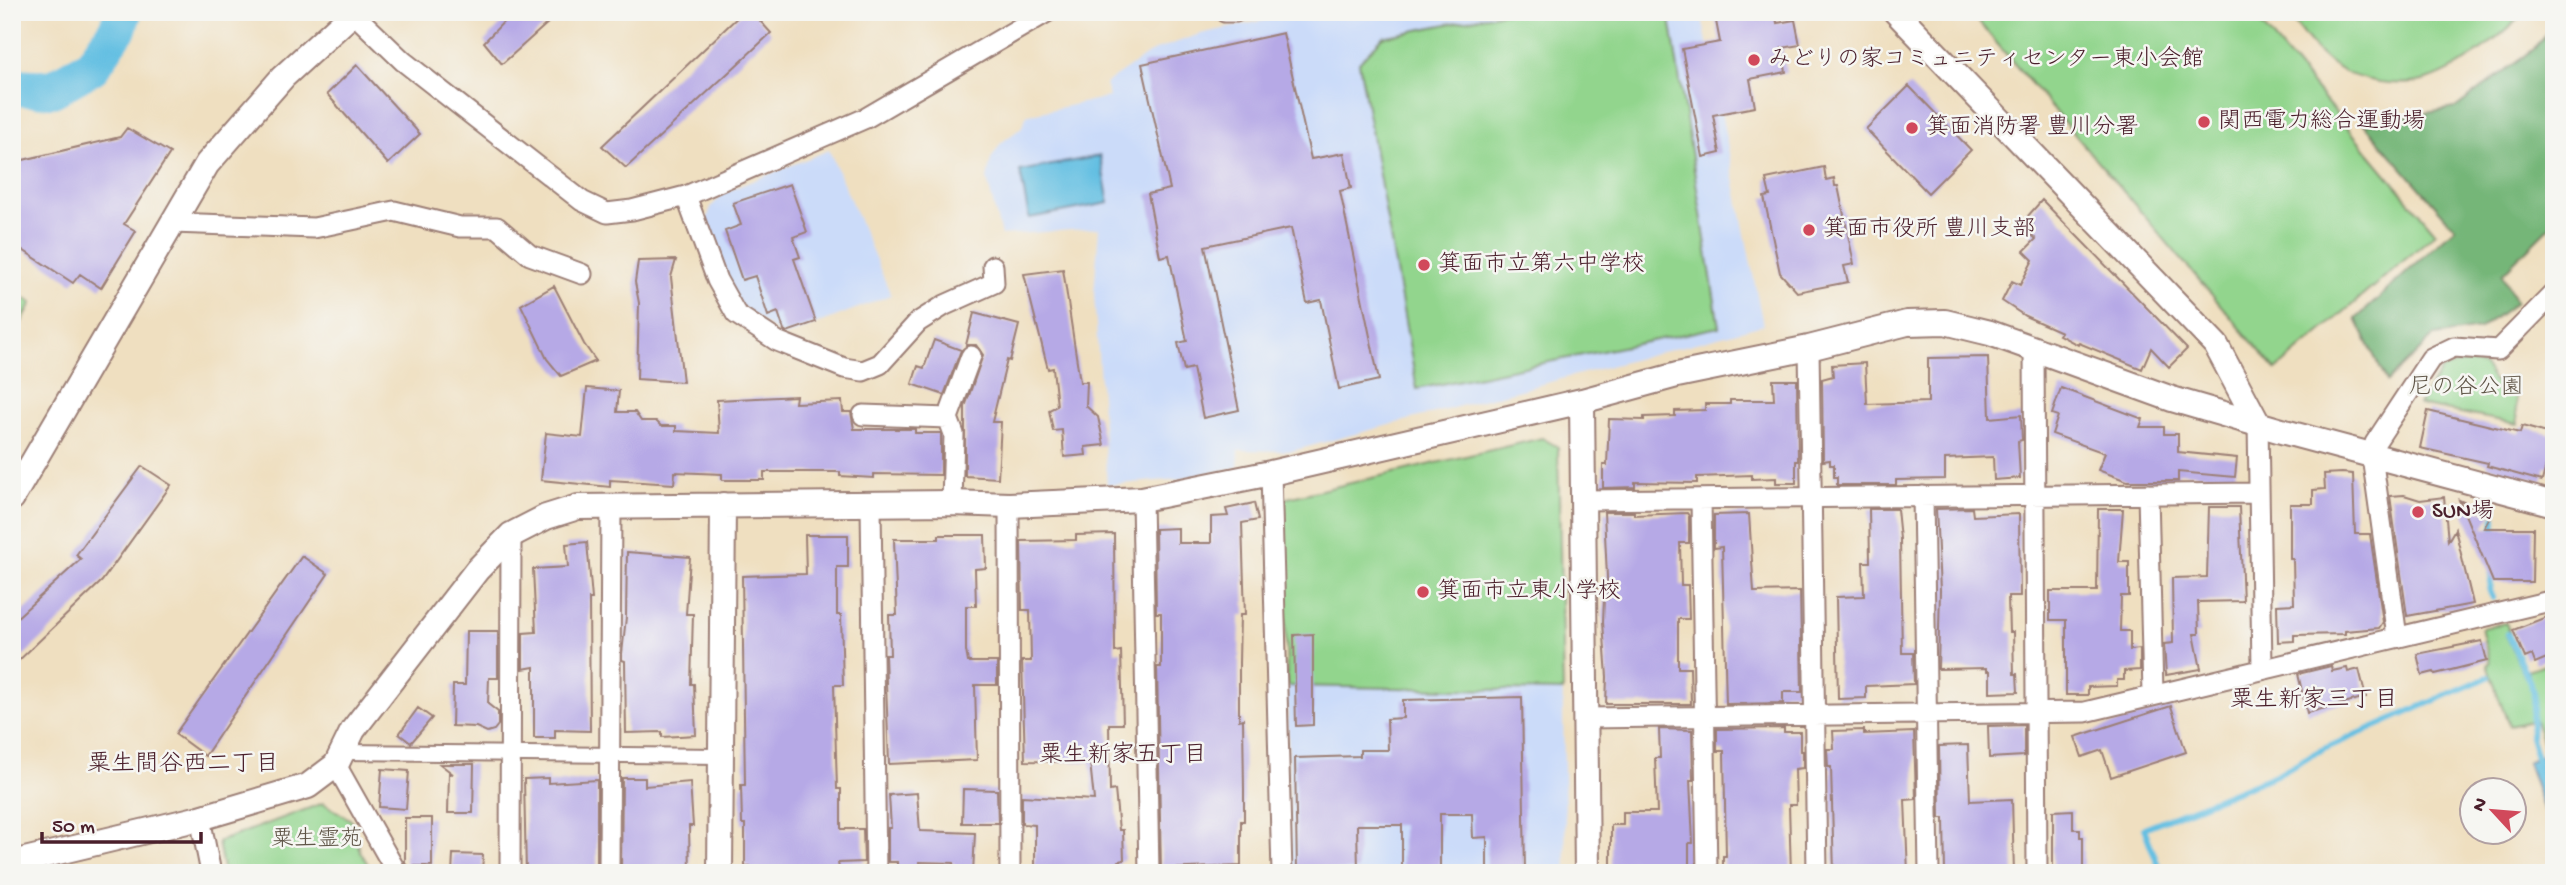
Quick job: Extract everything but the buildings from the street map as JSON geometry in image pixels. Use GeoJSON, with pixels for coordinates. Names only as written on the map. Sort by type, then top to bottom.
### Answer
{"type":"FeatureCollection","features":[{"type":"Feature","properties":{"kind":"street"},"geometry":{"type":"LineString","coordinates":[[12,498],[207,164],[283,77],[353,13],[403,61],[582,201],[607,213],[632,211],[686,196],[866,118],[1047,12]]}},
{"type":"Feature","properties":{"kind":"street"},"geometry":{"type":"LineString","coordinates":[[1225,12],[1235,12]]}},
{"type":"Feature","properties":{"kind":"street"},"geometry":{"type":"LineString","coordinates":[[1896,12],[2216,345],[2258,424],[2262,668]]}},
{"type":"Feature","properties":{"kind":"street"},"geometry":{"type":"LineString","coordinates":[[686,196],[717,280],[736,314],[777,341],[844,368],[863,371],[880,364],[918,322],[945,305],[994,283],[993,266]]}},
{"type":"Feature","properties":{"kind":"street"},"geometry":{"type":"LineString","coordinates":[[173,223],[314,228],[394,211],[460,227],[497,227],[530,255],[582,274]]}},
{"type":"Feature","properties":{"kind":"street"},"geometry":{"type":"LineString","coordinates":[[2397,637],[2372,456],[2375,443],[2431,358],[2454,347],[2498,350],[2554,293]]}},
{"type":"Feature","properties":{"kind":"street"},"geometry":{"type":"LineString","coordinates":[[12,863],[200,818],[308,786],[339,759],[353,730],[477,570],[511,535],[546,517],[578,506],[871,506],[952,503],[1009,505],[1142,499],[1271,473],[1582,401],[1677,375],[1810,348],[1907,323],[1945,322],[1990,333],[2172,399],[2554,504]]}},
{"type":"Feature","properties":{"kind":"street"},"geometry":{"type":"LineString","coordinates":[[1810,348],[1817,873]]}},
{"type":"Feature","properties":{"kind":"street"},"geometry":{"type":"LineString","coordinates":[[2034,350],[2038,873]]}},
{"type":"Feature","properties":{"kind":"street"},"geometry":{"type":"LineString","coordinates":[[952,503],[954,434],[948,418],[971,356]]}},
{"type":"Feature","properties":{"kind":"street"},"geometry":{"type":"LineString","coordinates":[[1582,401],[1587,873]]}},
{"type":"Feature","properties":{"kind":"street"},"geometry":{"type":"LineString","coordinates":[[863,415],[948,418]]}},
{"type":"Feature","properties":{"kind":"street"},"geometry":{"type":"LineString","coordinates":[[1271,473],[1282,873]]}},
{"type":"Feature","properties":{"kind":"street"},"geometry":{"type":"LineString","coordinates":[[1582,500],[2259,493]]}},
{"type":"Feature","properties":{"kind":"street"},"geometry":{"type":"LineString","coordinates":[[2148,494],[2153,694]]}},
{"type":"Feature","properties":{"kind":"street"},"geometry":{"type":"LineString","coordinates":[[1923,496],[1929,873]]}},
{"type":"Feature","properties":{"kind":"street"},"geometry":{"type":"LineString","coordinates":[[1142,499],[1149,873]]}},
{"type":"Feature","properties":{"kind":"street"},"geometry":{"type":"LineString","coordinates":[[1701,499],[1707,873]]}},
{"type":"Feature","properties":{"kind":"street"},"geometry":{"type":"LineString","coordinates":[[608,873],[611,505]]}},
{"type":"Feature","properties":{"kind":"street"},"geometry":{"type":"LineString","coordinates":[[720,873],[723,505]]}},
{"type":"Feature","properties":{"kind":"street"},"geometry":{"type":"LineString","coordinates":[[1009,505],[1010,873]]}},
{"type":"Feature","properties":{"kind":"street"},"geometry":{"type":"LineString","coordinates":[[871,506],[876,873]]}},
{"type":"Feature","properties":{"kind":"street"},"geometry":{"type":"LineString","coordinates":[[510,873],[511,535]]}},
{"type":"Feature","properties":{"kind":"street"},"geometry":{"type":"LineString","coordinates":[[1586,719],[1926,712],[2085,712],[2554,600]]}},
{"type":"Feature","properties":{"kind":"street"},"geometry":{"type":"LineString","coordinates":[[339,759],[509,753],[721,756]]}},
{"type":"Feature","properties":{"kind":"street"},"geometry":{"type":"LineString","coordinates":[[339,759],[397,873]]}},
{"type":"Feature","properties":{"kind":"street"},"geometry":{"type":"LineString","coordinates":[[200,818],[211,873]]}},
{"type":"Feature","properties":{"kind":"shaded area","name":"箕面市立第六中学校"},"geometry":{"type":"Polygon","coordinates":[[[1304,12],[1701,12],[1763,325],[1292,451],[1239,450],[1238,467],[1181,479],[1107,485],[1094,294],[1099,228],[1001,235],[987,179],[991,159],[1001,143],[1021,128],[1027,115],[1109,97],[1105,84],[1153,51],[1200,34],[1304,12]]]}},
{"type":"Feature","properties":{"kind":"shaded area"},"geometry":{"type":"Polygon","coordinates":[[[829,150],[891,295],[784,337],[742,307],[723,278],[705,225],[711,207],[725,192],[829,150]]]}},
{"type":"Feature","properties":{"kind":"shaded area","name":"箕面市立東小学校"},"geometry":{"type":"Polygon","coordinates":[[[1542,438],[1558,447],[1566,873],[1291,873],[1283,499],[1542,438]]]}},
{"type":"Feature","properties":{"kind":"green space"},"geometry":{"type":"Polygon","coordinates":[[[1507,12],[1669,12],[1719,327],[1417,389],[1359,62],[1383,37],[1507,12]]]}},
{"type":"Feature","properties":{"kind":"green space","name":"関西電力総合運動場"},"geometry":{"type":"Polygon","coordinates":[[[1970,12],[2251,12],[2436,233],[2276,370],[1970,12]]]}},
{"type":"Feature","properties":{"kind":"green space","name":"関西電力総合運動場"},"geometry":{"type":"Polygon","coordinates":[[[2288,12],[2524,12],[2498,37],[2443,74],[2416,82],[2391,83],[2354,76],[2333,65],[2308,41],[2288,12]]]}},
{"type":"Feature","properties":{"kind":"green space"},"geometry":{"type":"Polygon","coordinates":[[[2554,23],[2554,222],[2502,274],[2516,302],[2480,329],[2434,336],[2387,382],[2356,319],[2455,228],[2364,124],[2455,108],[2534,49],[2554,23]]]}},
{"type":"Feature","properties":{"kind":"green space"},"geometry":{"type":"Polygon","coordinates":[[[12,290],[32,303],[12,339],[12,290]]]}},
{"type":"Feature","properties":{"kind":"green space","name":"尼の谷公園"},"geometry":{"type":"Polygon","coordinates":[[[2460,363],[2485,367],[2494,382],[2513,376],[2518,424],[2419,405],[2441,370],[2460,363]]]}},
{"type":"Feature","properties":{"kind":"green space"},"geometry":{"type":"Polygon","coordinates":[[[1542,438],[1558,447],[1563,691],[1287,686],[1283,499],[1542,438]]]}},
{"type":"Feature","properties":{"kind":"green space"},"geometry":{"type":"Polygon","coordinates":[[[2506,623],[2510,633],[2506,635],[2525,677],[2529,676],[2527,670],[2554,663],[2554,768],[2535,720],[2509,726],[2487,665],[2490,663],[2481,628],[2506,623]]]}},
{"type":"Feature","properties":{"kind":"green space","name":"粟生霊苑"},"geometry":{"type":"Polygon","coordinates":[[[323,803],[351,820],[360,851],[373,873],[224,873],[218,842],[323,803]]]}},
{"type":"Feature","properties":{"kind":"water"},"geometry":{"type":"Polygon","coordinates":[[[1100,156],[1109,203],[1029,218],[1020,171],[1100,156]]]}},
{"type":"Feature","properties":{"kind":"water"},"geometry":{"type":"Polygon","coordinates":[[[2547,753],[2554,768],[2554,823],[2549,825],[2527,762],[2547,753]]]}},
{"type":"Feature","properties":{"kind":"waterway"},"geometry":{"type":"LineString","coordinates":[[12,87],[52,89],[92,66],[118,28],[123,12]]}},
{"type":"Feature","properties":{"kind":"waterway"},"geometry":{"type":"LineString","coordinates":[[2494,533],[2495,518]]}},
{"type":"Feature","properties":{"kind":"waterway"},"geometry":{"type":"LineString","coordinates":[[2492,569],[2490,592],[2493,598]]}},
{"type":"Feature","properties":{"kind":"waterway"},"geometry":{"type":"LineString","coordinates":[[2508,634],[2534,692],[2531,737],[2539,765]]}},
{"type":"Feature","properties":{"kind":"waterway"},"geometry":{"type":"LineString","coordinates":[[2161,873],[2144,828],[2276,775],[2317,752],[2488,677]]}},
{"type":"Feature","properties":{"kind":"place","name":"みどりの家コミュニティセンター東小会館"},"geometry":{"type":"Point","coordinates":[1754,60]}},
{"type":"Feature","properties":{"kind":"place","name":"関西電力総合運動場"},"geometry":{"type":"Point","coordinates":[2204,122]}},
{"type":"Feature","properties":{"kind":"place","name":"箕面消防署 豊川分署"},"geometry":{"type":"Point","coordinates":[1912,128]}},
{"type":"Feature","properties":{"kind":"place","name":"箕面市役所 豊川支部"},"geometry":{"type":"Point","coordinates":[1809,230]}},
{"type":"Feature","properties":{"kind":"place","name":"箕面市立第六中学校"},"geometry":{"type":"Point","coordinates":[1424,265]}},
{"type":"Feature","properties":{"kind":"place","name":"SUN場"},"geometry":{"type":"Point","coordinates":[2418,512]}},
{"type":"Feature","properties":{"kind":"place","name":"箕面市立東小学校"},"geometry":{"type":"Point","coordinates":[1423,592]}},
{"type":"Feature","properties":{"kind":"district","name":"粟生新家三丁目"},"geometry":{"type":"Point","coordinates":[2314,701]}},
{"type":"Feature","properties":{"kind":"district","name":"粟生新家五丁目"},"geometry":{"type":"Point","coordinates":[1123,756]}},
{"type":"Feature","properties":{"kind":"district","name":"粟生間谷西二丁目"},"geometry":{"type":"Point","coordinates":[183,765]}}]}
